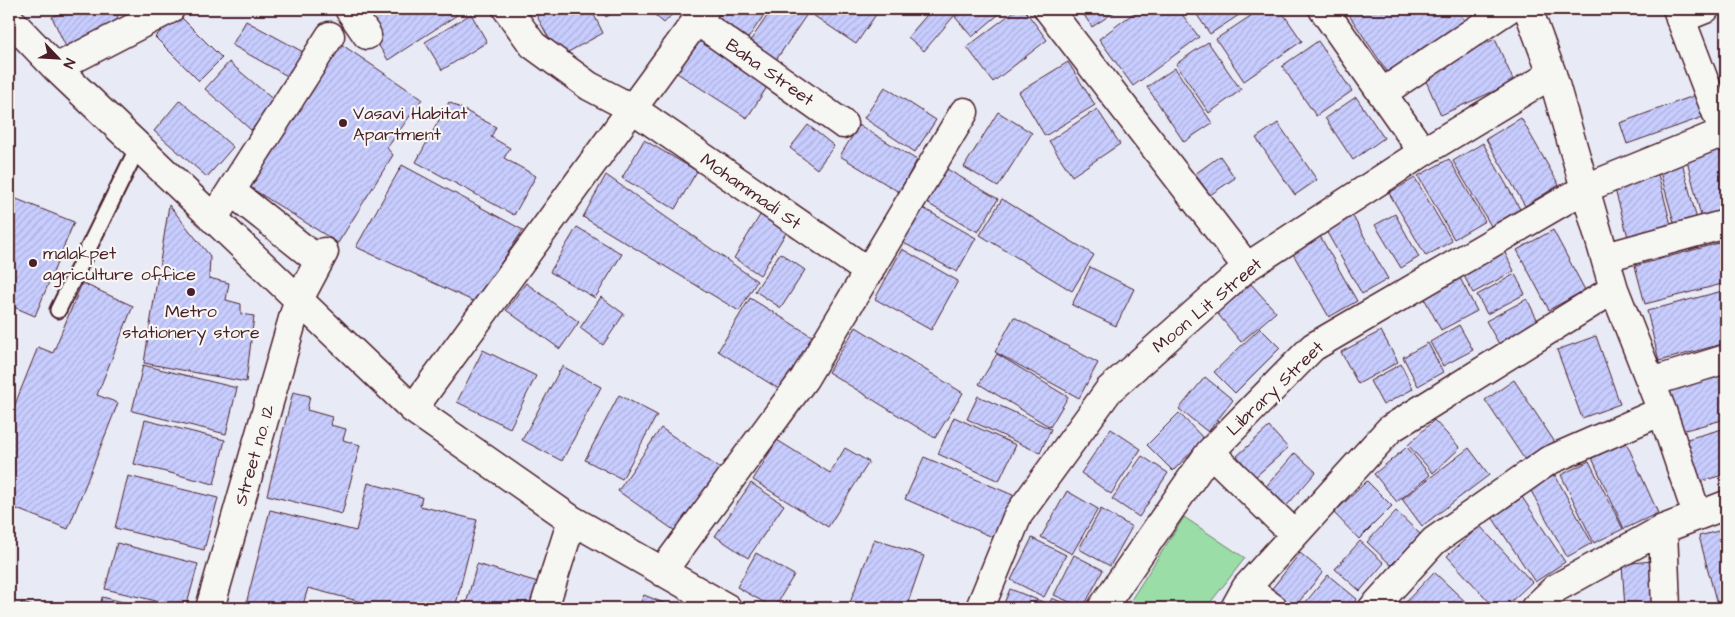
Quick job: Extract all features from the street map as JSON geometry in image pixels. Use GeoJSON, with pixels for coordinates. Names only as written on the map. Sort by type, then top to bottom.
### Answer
{"type":"FeatureCollection","features":[{"type":"Feature","properties":{"kind":"street"},"geometry":{"type":"LineString","coordinates":[[56,68],[170,9]]}},
{"type":"Feature","properties":{"kind":"street"},"geometry":{"type":"LineString","coordinates":[[350,9],[367,35]]}},
{"type":"Feature","properties":{"kind":"street","name":"Mohammadi St"},"geometry":{"type":"LineString","coordinates":[[507,9],[533,45],[589,86],[633,109],[869,272]]}},
{"type":"Feature","properties":{"kind":"street"},"geometry":{"type":"LineString","coordinates":[[1048,9],[1247,267]]}},
{"type":"Feature","properties":{"kind":"street"},"geometry":{"type":"LineString","coordinates":[[1323,9],[1423,152]]}},
{"type":"Feature","properties":{"kind":"street"},"geometry":{"type":"LineString","coordinates":[[1382,94],[1508,9]]}},
{"type":"Feature","properties":{"kind":"street"},"geometry":{"type":"LineString","coordinates":[[1528,9],[1552,74],[1614,289],[1662,411],[1697,515]]}},
{"type":"Feature","properties":{"kind":"street"},"geometry":{"type":"LineString","coordinates":[[1705,9],[1678,14],[1725,134]]}},
{"type":"Feature","properties":{"kind":"street"},"geometry":{"type":"LineString","coordinates":[[413,409],[633,109],[700,14]]}},
{"type":"Feature","properties":{"kind":"street","name":"Baha Street"},"geometry":{"type":"LineString","coordinates":[[700,14],[843,124]]}},
{"type":"Feature","properties":{"kind":"street"},"geometry":{"type":"LineString","coordinates":[[9,19],[56,68],[413,409],[572,520],[727,608]]}},
{"type":"Feature","properties":{"kind":"street"},"geometry":{"type":"LineString","coordinates":[[213,219],[330,36]]}},
{"type":"Feature","properties":{"kind":"street","name":"Moon Lit Street"},"geometry":{"type":"LineString","coordinates":[[980,608],[1018,515],[1110,390],[1247,267],[1423,152],[1552,74]]}},
{"type":"Feature","properties":{"kind":"street"},"geometry":{"type":"LineString","coordinates":[[662,572],[804,379],[964,112]]}},
{"type":"Feature","properties":{"kind":"street","name":"Library Street"},"geometry":{"type":"LineString","coordinates":[[1108,606],[1210,452],[1314,346],[1586,188],[1725,134]]}},
{"type":"Feature","properties":{"kind":"street","name":"Street no. 12"},"geometry":{"type":"LineString","coordinates":[[210,608],[298,301],[321,257],[231,192]]}},
{"type":"Feature","properties":{"kind":"street"},"geometry":{"type":"LineString","coordinates":[[1606,257],[1726,224]]}},
{"type":"Feature","properties":{"kind":"street"},"geometry":{"type":"LineString","coordinates":[[1273,608],[1241,598],[1294,534],[1390,429],[1614,289]]}},
{"type":"Feature","properties":{"kind":"street"},"geometry":{"type":"LineString","coordinates":[[1650,382],[1726,359]]}},
{"type":"Feature","properties":{"kind":"street"},"geometry":{"type":"LineString","coordinates":[[1373,608],[1434,541],[1548,462],[1662,411]]}},
{"type":"Feature","properties":{"kind":"street"},"geometry":{"type":"LineString","coordinates":[[1210,452],[1294,534]]}},
{"type":"Feature","properties":{"kind":"street"},"geometry":{"type":"LineString","coordinates":[[1535,608],[1556,588],[1663,530],[1726,505]]}},
{"type":"Feature","properties":{"kind":"street"},"geometry":{"type":"LineString","coordinates":[[544,608],[572,520]]}},
{"type":"Feature","properties":{"kind":"street"},"geometry":{"type":"LineString","coordinates":[[1663,530],[1666,608]]}},
{"type":"Feature","properties":{"kind":"lane"},"geometry":{"type":"LineString","coordinates":[[58,310],[138,147]]}},
{"type":"Feature","properties":{"kind":"green space"},"geometry":{"type":"Polygon","coordinates":[[[1184,517],[1245,558],[1206,608],[1141,608],[1129,603],[1184,517]]]}},
{"type":"Feature","properties":{"kind":"building"},"geometry":{"type":"Polygon","coordinates":[[[69,9],[114,9],[120,22],[66,47],[52,17],[69,9]]]}},
{"type":"Feature","properties":{"kind":"building"},"geometry":{"type":"Polygon","coordinates":[[[364,9],[453,9],[457,15],[388,60],[358,13],[364,9]]]}},
{"type":"Feature","properties":{"kind":"building"},"geometry":{"type":"Polygon","coordinates":[[[533,9],[591,9],[603,33],[559,57],[533,9]]]}},
{"type":"Feature","properties":{"kind":"building"},"geometry":{"type":"Polygon","coordinates":[[[601,9],[620,9],[606,17],[601,9]]]}},
{"type":"Feature","properties":{"kind":"building"},"geometry":{"type":"Polygon","coordinates":[[[648,9],[677,9],[664,23],[648,9]]]}},
{"type":"Feature","properties":{"kind":"building"},"geometry":{"type":"Polygon","coordinates":[[[719,9],[768,9],[744,44],[710,21],[719,9]]]}},
{"type":"Feature","properties":{"kind":"building"},"geometry":{"type":"Polygon","coordinates":[[[772,9],[800,9],[807,14],[774,63],[748,44],[772,9]]]}},
{"type":"Feature","properties":{"kind":"building"},"geometry":{"type":"Polygon","coordinates":[[[804,9],[877,9],[879,10],[856,44],[804,9]]]}},
{"type":"Feature","properties":{"kind":"building"},"geometry":{"type":"Polygon","coordinates":[[[932,9],[960,9],[924,51],[908,37],[932,9]]]}},
{"type":"Feature","properties":{"kind":"building"},"geometry":{"type":"Polygon","coordinates":[[[965,9],[1005,9],[972,37],[955,17],[965,9]]]}},
{"type":"Feature","properties":{"kind":"building"},"geometry":{"type":"Polygon","coordinates":[[[1017,9],[1024,9],[1047,40],[993,82],[967,47],[1017,9]]]}},
{"type":"Feature","properties":{"kind":"building"},"geometry":{"type":"Polygon","coordinates":[[[1080,9],[1119,9],[1092,27],[1080,9]]]}},
{"type":"Feature","properties":{"kind":"building"},"geometry":{"type":"Polygon","coordinates":[[[1139,9],[1178,9],[1199,37],[1133,86],[1099,39],[1139,9]]]}},
{"type":"Feature","properties":{"kind":"building"},"geometry":{"type":"Polygon","coordinates":[[[1193,9],[1248,9],[1210,34],[1193,9]]]}},
{"type":"Feature","properties":{"kind":"building"},"geometry":{"type":"Polygon","coordinates":[[[1261,9],[1280,9],[1302,41],[1244,81],[1216,39],[1261,9]]]}},
{"type":"Feature","properties":{"kind":"building"},"geometry":{"type":"Polygon","coordinates":[[[1345,9],[1457,9],[1469,27],[1392,79],[1345,9]]]}},
{"type":"Feature","properties":{"kind":"building"},"geometry":{"type":"Polygon","coordinates":[[[178,14],[222,58],[199,81],[155,37],[178,14]]]}},
{"type":"Feature","properties":{"kind":"building"},"geometry":{"type":"Polygon","coordinates":[[[471,14],[487,42],[442,70],[425,42],[471,14]]]}},
{"type":"Feature","properties":{"kind":"building"},"geometry":{"type":"Polygon","coordinates":[[[246,21],[305,53],[291,78],[232,45],[246,21]]]}},
{"type":"Feature","properties":{"kind":"building"},"geometry":{"type":"Polygon","coordinates":[[[701,36],[771,81],[747,118],[677,73],[701,36]]]}},
{"type":"Feature","properties":{"kind":"building"},"geometry":{"type":"Polygon","coordinates":[[[1495,39],[1514,82],[1441,115],[1422,72],[1495,39]]]}},
{"type":"Feature","properties":{"kind":"building","name":"Vasavi Habitat Apartment"},"geometry":{"type":"Polygon","coordinates":[[[335,40],[422,99],[387,148],[393,155],[338,243],[243,183],[335,40]]]}},
{"type":"Feature","properties":{"kind":"building"},"geometry":{"type":"Polygon","coordinates":[[[1318,41],[1352,91],[1316,116],[1282,66],[1318,41]]]}},
{"type":"Feature","properties":{"kind":"building"},"geometry":{"type":"Polygon","coordinates":[[[1208,42],[1241,90],[1209,113],[1176,64],[1208,42]]]}},
{"type":"Feature","properties":{"kind":"building"},"geometry":{"type":"Polygon","coordinates":[[[229,62],[276,102],[251,130],[205,89],[229,62]]]}},
{"type":"Feature","properties":{"kind":"building"},"geometry":{"type":"Polygon","coordinates":[[[1068,62],[1095,105],[1045,136],[1019,92],[1068,62]]]}},
{"type":"Feature","properties":{"kind":"building"},"geometry":{"type":"Polygon","coordinates":[[[1175,68],[1212,123],[1184,142],[1147,87],[1175,68]]]}},
{"type":"Feature","properties":{"kind":"building"},"geometry":{"type":"Polygon","coordinates":[[[885,87],[936,120],[915,152],[864,118],[885,87]]]}},
{"type":"Feature","properties":{"kind":"building"},"geometry":{"type":"Polygon","coordinates":[[[1696,95],[1703,117],[1627,144],[1620,123],[1696,95]]]}},
{"type":"Feature","properties":{"kind":"building"},"geometry":{"type":"Polygon","coordinates":[[[1356,97],[1384,138],[1353,160],[1325,118],[1356,97]]]}},
{"type":"Feature","properties":{"kind":"building"},"geometry":{"type":"Polygon","coordinates":[[[180,100],[233,147],[207,177],[154,131],[180,100]]]}},
{"type":"Feature","properties":{"kind":"building"},"geometry":{"type":"Polygon","coordinates":[[[449,102],[496,127],[491,137],[510,148],[504,158],[536,176],[514,215],[416,162],[449,102]]]}},
{"type":"Feature","properties":{"kind":"building"},"geometry":{"type":"Polygon","coordinates":[[[1097,109],[1120,144],[1072,176],[1049,141],[1097,109]]]}},
{"type":"Feature","properties":{"kind":"building"},"geometry":{"type":"Polygon","coordinates":[[[998,112],[1032,133],[998,187],[964,167],[998,112]]]}},
{"type":"Feature","properties":{"kind":"building"},"geometry":{"type":"Polygon","coordinates":[[[1521,118],[1559,185],[1525,206],[1486,139],[1521,118]]]}},
{"type":"Feature","properties":{"kind":"building"},"geometry":{"type":"Polygon","coordinates":[[[1278,123],[1317,180],[1295,195],[1256,138],[1278,123]]]}},
{"type":"Feature","properties":{"kind":"building"},"geometry":{"type":"Polygon","coordinates":[[[808,125],[834,146],[817,169],[790,148],[808,125]]]}},
{"type":"Feature","properties":{"kind":"building"},"geometry":{"type":"Polygon","coordinates":[[[859,125],[917,160],[899,192],[840,156],[859,125]]]}},
{"type":"Feature","properties":{"kind":"building"},"geometry":{"type":"Polygon","coordinates":[[[644,140],[697,171],[675,209],[622,178],[644,140]]]}},
{"type":"Feature","properties":{"kind":"building"},"geometry":{"type":"Polygon","coordinates":[[[1483,143],[1520,209],[1491,226],[1453,161],[1483,143]]]}},
{"type":"Feature","properties":{"kind":"building"},"geometry":{"type":"Polygon","coordinates":[[[1722,146],[1726,163],[1726,214],[1702,220],[1686,156],[1722,146]]]}},
{"type":"Feature","properties":{"kind":"building"},"geometry":{"type":"Polygon","coordinates":[[[1220,156],[1235,178],[1210,195],[1195,174],[1220,156]]]}},
{"type":"Feature","properties":{"kind":"building"},"geometry":{"type":"Polygon","coordinates":[[[1449,159],[1485,221],[1454,239],[1418,176],[1449,159]]]}},
{"type":"Feature","properties":{"kind":"building"},"geometry":{"type":"Polygon","coordinates":[[[1682,162],[1697,220],[1675,226],[1659,168],[1682,162]]]}},
{"type":"Feature","properties":{"kind":"building"},"geometry":{"type":"Polygon","coordinates":[[[402,165],[523,230],[475,302],[356,247],[402,165]]]}},
{"type":"Feature","properties":{"kind":"building"},"geometry":{"type":"Polygon","coordinates":[[[945,168],[998,199],[978,232],[925,202],[945,168]]]}},
{"type":"Feature","properties":{"kind":"building"},"geometry":{"type":"Polygon","coordinates":[[[1658,174],[1671,225],[1628,237],[1614,186],[1658,174]]]}},
{"type":"Feature","properties":{"kind":"building"},"geometry":{"type":"Polygon","coordinates":[[[606,175],[757,281],[739,311],[583,217],[606,175]]]}},
{"type":"Feature","properties":{"kind":"building"},"geometry":{"type":"Polygon","coordinates":[[[1415,178],[1452,241],[1426,256],[1389,193],[1415,178]]]}},
{"type":"Feature","properties":{"kind":"building","name":"malakpet agriculture office"},"geometry":{"type":"Polygon","coordinates":[[[9,196],[74,222],[35,316],[9,305],[9,196]]]}},
{"type":"Feature","properties":{"kind":"building"},"geometry":{"type":"Polygon","coordinates":[[[1002,199],[1094,255],[1072,291],[980,235],[1002,199]]]}},
{"type":"Feature","properties":{"kind":"building","name":"Metro stationery store"},"geometry":{"type":"Polygon","coordinates":[[[169,205],[210,256],[209,278],[229,283],[226,300],[241,304],[241,314],[254,316],[246,382],[144,363],[169,205]]]}},
{"type":"Feature","properties":{"kind":"building"},"geometry":{"type":"Polygon","coordinates":[[[921,207],[976,238],[957,272],[902,242],[921,207]]]}},
{"type":"Feature","properties":{"kind":"building"},"geometry":{"type":"Polygon","coordinates":[[[762,212],[789,228],[760,275],[734,258],[762,212]]]}},
{"type":"Feature","properties":{"kind":"building"},"geometry":{"type":"Polygon","coordinates":[[[1351,213],[1388,279],[1362,294],[1325,229],[1351,213]]]}},
{"type":"Feature","properties":{"kind":"building"},"geometry":{"type":"Polygon","coordinates":[[[1395,214],[1419,257],[1401,268],[1375,225],[1395,214]]]}},
{"type":"Feature","properties":{"kind":"building"},"geometry":{"type":"Polygon","coordinates":[[[577,227],[622,254],[595,298],[550,272],[577,227]]]}},
{"type":"Feature","properties":{"kind":"building"},"geometry":{"type":"Polygon","coordinates":[[[1553,230],[1585,290],[1549,310],[1517,250],[1553,230]]]}},
{"type":"Feature","properties":{"kind":"building"},"geometry":{"type":"Polygon","coordinates":[[[1320,236],[1357,301],[1329,317],[1292,252],[1320,236]]]}},
{"type":"Feature","properties":{"kind":"building"},"geometry":{"type":"Polygon","coordinates":[[[1726,241],[1726,283],[1645,304],[1635,266],[1726,241]]]}},
{"type":"Feature","properties":{"kind":"building"},"geometry":{"type":"Polygon","coordinates":[[[902,249],[958,281],[931,330],[875,299],[902,249]]]}},
{"type":"Feature","properties":{"kind":"building"},"geometry":{"type":"Polygon","coordinates":[[[1504,251],[1514,271],[1473,293],[1463,274],[1504,251]]]}},
{"type":"Feature","properties":{"kind":"building"},"geometry":{"type":"Polygon","coordinates":[[[780,253],[805,270],[781,308],[755,291],[780,253]]]}},
{"type":"Feature","properties":{"kind":"building"},"geometry":{"type":"Polygon","coordinates":[[[1090,267],[1134,289],[1116,326],[1072,305],[1090,267]]]}},
{"type":"Feature","properties":{"kind":"building"},"geometry":{"type":"Polygon","coordinates":[[[1515,274],[1525,294],[1487,314],[1477,295],[1515,274]]]}},
{"type":"Feature","properties":{"kind":"building"},"geometry":{"type":"Polygon","coordinates":[[[1459,276],[1477,311],[1441,330],[1423,296],[1459,276]]]}},
{"type":"Feature","properties":{"kind":"building"},"geometry":{"type":"Polygon","coordinates":[[[82,283],[133,306],[97,395],[118,403],[68,529],[9,506],[9,419],[38,347],[53,353],[82,283]]]}},
{"type":"Feature","properties":{"kind":"building"},"geometry":{"type":"Polygon","coordinates":[[[526,283],[579,322],[560,349],[506,310],[526,283]]]}},
{"type":"Feature","properties":{"kind":"building"},"geometry":{"type":"Polygon","coordinates":[[[1251,284],[1276,312],[1241,342],[1217,313],[1251,284]]]}},
{"type":"Feature","properties":{"kind":"building"},"geometry":{"type":"Polygon","coordinates":[[[1726,290],[1726,343],[1659,361],[1647,311],[1726,290]]]}},
{"type":"Feature","properties":{"kind":"building"},"geometry":{"type":"Polygon","coordinates":[[[601,297],[624,314],[603,345],[580,328],[601,297]]]}},
{"type":"Feature","properties":{"kind":"building"},"geometry":{"type":"Polygon","coordinates":[[[750,298],[815,338],[782,391],[718,351],[750,298]]]}},
{"type":"Feature","properties":{"kind":"building"},"geometry":{"type":"Polygon","coordinates":[[[1527,299],[1540,325],[1500,346],[1486,321],[1527,299]]]}},
{"type":"Feature","properties":{"kind":"building"},"geometry":{"type":"Polygon","coordinates":[[[1014,317],[1098,363],[1079,398],[995,352],[1014,317]]]}},
{"type":"Feature","properties":{"kind":"building"},"geometry":{"type":"Polygon","coordinates":[[[1459,325],[1473,350],[1443,366],[1430,342],[1459,325]]]}},
{"type":"Feature","properties":{"kind":"building"},"geometry":{"type":"Polygon","coordinates":[[[856,327],[963,393],[935,438],[828,372],[856,327]]]}},
{"type":"Feature","properties":{"kind":"building"},"geometry":{"type":"Polygon","coordinates":[[[1260,328],[1280,348],[1235,393],[1214,372],[1260,328]]]}},
{"type":"Feature","properties":{"kind":"building"},"geometry":{"type":"Polygon","coordinates":[[[1381,331],[1398,362],[1358,384],[1341,352],[1381,331]]]}},
{"type":"Feature","properties":{"kind":"building"},"geometry":{"type":"Polygon","coordinates":[[[1596,336],[1620,404],[1582,418],[1557,350],[1596,336]]]}},
{"type":"Feature","properties":{"kind":"building"},"geometry":{"type":"Polygon","coordinates":[[[1428,343],[1443,372],[1418,386],[1403,357],[1428,343]]]}},
{"type":"Feature","properties":{"kind":"building"},"geometry":{"type":"Polygon","coordinates":[[[483,350],[536,376],[510,428],[457,402],[483,350]]]}},
{"type":"Feature","properties":{"kind":"building"},"geometry":{"type":"Polygon","coordinates":[[[997,354],[1068,397],[1050,427],[979,384],[997,354]]]}},
{"type":"Feature","properties":{"kind":"building"},"geometry":{"type":"Polygon","coordinates":[[[1401,364],[1413,389],[1383,405],[1370,381],[1401,364]]]}},
{"type":"Feature","properties":{"kind":"building"},"geometry":{"type":"Polygon","coordinates":[[[143,365],[237,388],[226,434],[132,411],[143,365]]]}},
{"type":"Feature","properties":{"kind":"building"},"geometry":{"type":"Polygon","coordinates":[[[562,366],[601,387],[562,461],[522,440],[562,366]]]}},
{"type":"Feature","properties":{"kind":"building"},"geometry":{"type":"Polygon","coordinates":[[[1726,373],[1726,419],[1674,433],[1663,390],[1726,373]]]}},
{"type":"Feature","properties":{"kind":"building"},"geometry":{"type":"Polygon","coordinates":[[[1205,377],[1233,400],[1208,432],[1179,409],[1205,377]]]}},
{"type":"Feature","properties":{"kind":"building"},"geometry":{"type":"Polygon","coordinates":[[[1514,380],[1556,444],[1527,463],[1485,400],[1514,380]]]}},
{"type":"Feature","properties":{"kind":"building"},"geometry":{"type":"Polygon","coordinates":[[[293,392],[310,396],[307,410],[332,417],[330,425],[346,429],[343,440],[360,445],[342,514],[267,495],[293,392]]]}},
{"type":"Feature","properties":{"kind":"building"},"geometry":{"type":"Polygon","coordinates":[[[619,395],[657,415],[622,479],[585,460],[619,395]]]}},
{"type":"Feature","properties":{"kind":"building"},"geometry":{"type":"Polygon","coordinates":[[[978,396],[1051,429],[1040,453],[967,419],[978,396]]]}},
{"type":"Feature","properties":{"kind":"building"},"geometry":{"type":"Polygon","coordinates":[[[1179,413],[1204,439],[1173,471],[1147,445],[1179,413]]]}},
{"type":"Feature","properties":{"kind":"building"},"geometry":{"type":"Polygon","coordinates":[[[954,417],[1016,445],[999,481],[938,454],[954,417]]]}},
{"type":"Feature","properties":{"kind":"building"},"geometry":{"type":"Polygon","coordinates":[[[145,420],[225,440],[214,484],[134,464],[145,420]]]}},
{"type":"Feature","properties":{"kind":"building"},"geometry":{"type":"Polygon","coordinates":[[[1434,420],[1460,448],[1433,473],[1408,445],[1434,420]]]}},
{"type":"Feature","properties":{"kind":"building"},"geometry":{"type":"Polygon","coordinates":[[[1269,427],[1288,448],[1255,477],[1237,456],[1269,427]]]}},
{"type":"Feature","properties":{"kind":"building"},"geometry":{"type":"Polygon","coordinates":[[[661,428],[721,469],[678,533],[618,491],[661,428]]]}},
{"type":"Feature","properties":{"kind":"building"},"geometry":{"type":"Polygon","coordinates":[[[1726,428],[1726,474],[1699,482],[1687,439],[1726,428]]]}},
{"type":"Feature","properties":{"kind":"building"},"geometry":{"type":"Polygon","coordinates":[[[1111,429],[1141,449],[1111,494],[1081,473],[1111,429]]]}},
{"type":"Feature","properties":{"kind":"building"},"geometry":{"type":"Polygon","coordinates":[[[777,440],[830,473],[845,448],[869,462],[828,527],[753,480],[777,440]]]}},
{"type":"Feature","properties":{"kind":"building"},"geometry":{"type":"Polygon","coordinates":[[[1626,442],[1658,513],[1624,529],[1592,458],[1626,442]]]}},
{"type":"Feature","properties":{"kind":"building"},"geometry":{"type":"Polygon","coordinates":[[[1407,447],[1430,475],[1397,502],[1374,474],[1407,447]]]}},
{"type":"Feature","properties":{"kind":"building"},"geometry":{"type":"Polygon","coordinates":[[[1469,448],[1489,475],[1422,526],[1402,499],[1469,448]]]}},
{"type":"Feature","properties":{"kind":"building"},"geometry":{"type":"Polygon","coordinates":[[[1295,453],[1316,472],[1283,510],[1262,491],[1295,453]]]}},
{"type":"Feature","properties":{"kind":"building"},"geometry":{"type":"Polygon","coordinates":[[[1142,456],[1168,473],[1139,517],[1112,499],[1142,456]]]}},
{"type":"Feature","properties":{"kind":"building"},"geometry":{"type":"Polygon","coordinates":[[[924,457],[1015,496],[997,539],[905,499],[924,457]]]}},
{"type":"Feature","properties":{"kind":"building"},"geometry":{"type":"Polygon","coordinates":[[[1589,461],[1623,529],[1594,543],[1561,475],[1589,461]]]}},
{"type":"Feature","properties":{"kind":"building"},"geometry":{"type":"Polygon","coordinates":[[[1555,475],[1592,543],[1567,557],[1530,489],[1555,475]]]}},
{"type":"Feature","properties":{"kind":"building"},"geometry":{"type":"Polygon","coordinates":[[[128,476],[218,498],[204,550],[115,528],[128,476]]]}},
{"type":"Feature","properties":{"kind":"building"},"geometry":{"type":"Polygon","coordinates":[[[1367,481],[1392,506],[1359,539],[1334,513],[1367,481]]]}},
{"type":"Feature","properties":{"kind":"building"},"geometry":{"type":"Polygon","coordinates":[[[368,483],[422,497],[420,506],[477,520],[455,608],[360,608],[362,602],[308,588],[302,608],[245,608],[270,510],[356,531],[368,483]]]}},
{"type":"Feature","properties":{"kind":"building"},"geometry":{"type":"Polygon","coordinates":[[[751,483],[784,505],[748,558],[715,536],[751,483]]]}},
{"type":"Feature","properties":{"kind":"building"},"geometry":{"type":"Polygon","coordinates":[[[1067,491],[1098,509],[1072,554],[1041,537],[1067,491]]]}},
{"type":"Feature","properties":{"kind":"building"},"geometry":{"type":"Polygon","coordinates":[[[1522,497],[1565,562],[1535,582],[1492,517],[1522,497]]]}},
{"type":"Feature","properties":{"kind":"building"},"geometry":{"type":"Polygon","coordinates":[[[1101,509],[1132,527],[1110,566],[1079,549],[1101,509]]]}},
{"type":"Feature","properties":{"kind":"building"},"geometry":{"type":"Polygon","coordinates":[[[1396,511],[1421,535],[1391,565],[1367,542],[1396,511]]]}},
{"type":"Feature","properties":{"kind":"building"},"geometry":{"type":"Polygon","coordinates":[[[1480,526],[1532,582],[1504,608],[1495,608],[1447,556],[1480,526]]]}},
{"type":"Feature","properties":{"kind":"building"},"geometry":{"type":"Polygon","coordinates":[[[1726,529],[1726,608],[1718,608],[1699,536],[1726,529]]]}},
{"type":"Feature","properties":{"kind":"building"},"geometry":{"type":"Polygon","coordinates":[[[1032,538],[1066,555],[1044,597],[1011,580],[1032,538]]]}},
{"type":"Feature","properties":{"kind":"building"},"geometry":{"type":"Polygon","coordinates":[[[874,539],[924,556],[906,608],[848,608],[874,539]]]}},
{"type":"Feature","properties":{"kind":"building"},"geometry":{"type":"Polygon","coordinates":[[[1360,541],[1384,563],[1360,591],[1335,569],[1360,541]]]}},
{"type":"Feature","properties":{"kind":"building"},"geometry":{"type":"Polygon","coordinates":[[[117,543],[198,564],[186,608],[105,589],[117,543]]]}},
{"type":"Feature","properties":{"kind":"building"},"geometry":{"type":"Polygon","coordinates":[[[756,553],[794,575],[774,608],[737,587],[756,553]]]}},
{"type":"Feature","properties":{"kind":"building"},"geometry":{"type":"Polygon","coordinates":[[[1300,553],[1323,572],[1294,608],[1291,608],[1270,591],[1300,553]]]}},
{"type":"Feature","properties":{"kind":"building"},"geometry":{"type":"Polygon","coordinates":[[[1074,555],[1103,570],[1083,608],[1054,595],[1074,555]]]}},
{"type":"Feature","properties":{"kind":"building"},"geometry":{"type":"Polygon","coordinates":[[[1652,561],[1655,608],[1625,608],[1622,564],[1652,561]]]}},
{"type":"Feature","properties":{"kind":"building"},"geometry":{"type":"Polygon","coordinates":[[[477,564],[538,582],[531,608],[481,608],[466,604],[477,564]]]}},
{"type":"Feature","properties":{"kind":"building"},"geometry":{"type":"Polygon","coordinates":[[[1434,572],[1472,608],[1407,608],[1403,605],[1434,572]]]}},
{"type":"Feature","properties":{"kind":"building"},"geometry":{"type":"Polygon","coordinates":[[[1328,575],[1357,599],[1350,608],[1301,608],[1328,575]]]}},
{"type":"Feature","properties":{"kind":"building"},"geometry":{"type":"Polygon","coordinates":[[[1010,589],[1043,602],[1041,608],[1002,608],[1010,589]]]}},
{"type":"Feature","properties":{"kind":"building"},"geometry":{"type":"Polygon","coordinates":[[[644,595],[676,608],[638,608],[644,595]]]}},
{"type":"Feature","properties":{"kind":"building"},"geometry":{"type":"Polygon","coordinates":[[[102,597],[149,608],[100,608],[102,597]]]}},
{"type":"Feature","properties":{"kind":"building"},"geometry":{"type":"Polygon","coordinates":[[[1052,598],[1074,608],[1047,608],[1052,598]]]}},
{"type":"Feature","properties":{"kind":"building"},"geometry":{"type":"Polygon","coordinates":[[[22,602],[36,608],[19,608],[22,602]]]}},
{"type":"Feature","properties":{"kind":"place","name":"Vasavi Habitat Apartment"},"geometry":{"type":"Point","coordinates":[343,123]}},
{"type":"Feature","properties":{"kind":"place","name":"malakpet agriculture office"},"geometry":{"type":"Point","coordinates":[33,263]}},
{"type":"Feature","properties":{"kind":"place","name":"Metro stationery store"},"geometry":{"type":"Point","coordinates":[191,292]}}]}
